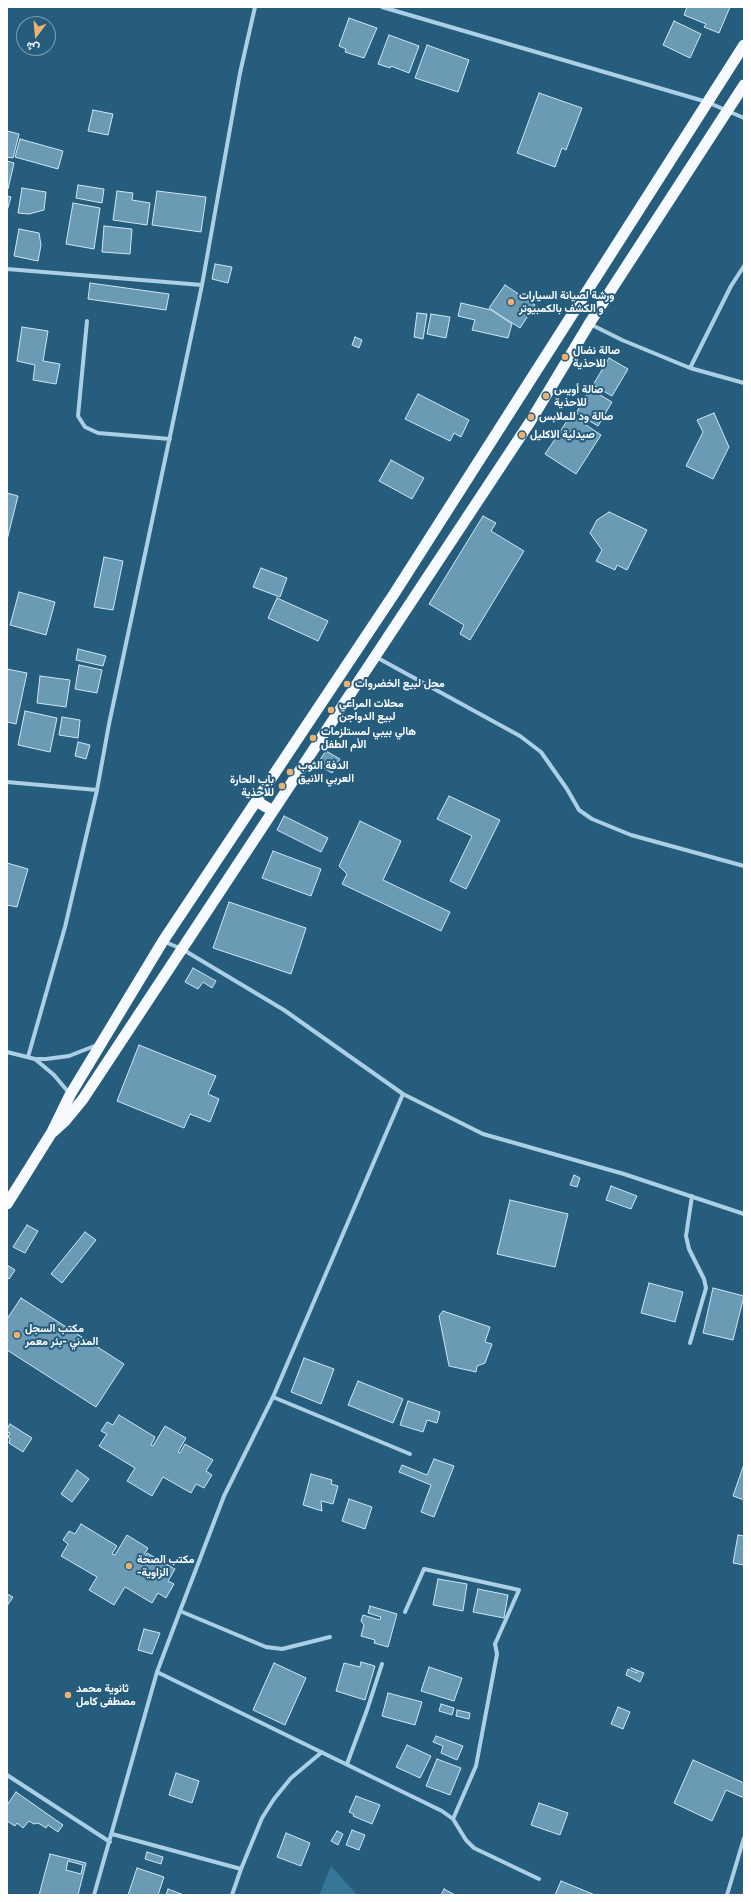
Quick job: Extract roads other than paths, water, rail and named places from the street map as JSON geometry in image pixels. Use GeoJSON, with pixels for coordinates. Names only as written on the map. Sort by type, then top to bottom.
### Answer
{"type":"FeatureCollection","features":[{"type":"Feature","properties":{"kind":"highway"},"geometry":{"type":"LineString","coordinates":[[7,1204],[52,1132],[70,1094],[163,941],[394,594],[744,45]]}},
{"type":"Feature","properties":{"kind":"highway"},"geometry":{"type":"LineString","coordinates":[[52,1132],[65,1121],[83,1099],[530,422],[589,324],[744,85]]}},
{"type":"Feature","properties":{"kind":"highway"},"geometry":{"type":"LineString","coordinates":[[256,801],[273,811]]}},
{"type":"Feature","properties":{"kind":"street"},"geometry":{"type":"LineString","coordinates":[[28,1057],[65,927],[97,790],[109,724],[202,285],[240,73],[255,7]]}},
{"type":"Feature","properties":{"kind":"street"},"geometry":{"type":"LineString","coordinates":[[382,7],[707,102],[727,112],[744,118]]}},
{"type":"Feature","properties":{"kind":"street"},"geometry":{"type":"LineString","coordinates":[[690,368],[731,286],[744,266]]}},
{"type":"Feature","properties":{"kind":"street"},"geometry":{"type":"LineString","coordinates":[[7,269],[202,285]]}},
{"type":"Feature","properties":{"kind":"street"},"geometry":{"type":"LineString","coordinates":[[87,321],[78,416],[85,427],[98,433],[170,439]]}},
{"type":"Feature","properties":{"kind":"street"},"geometry":{"type":"LineString","coordinates":[[589,324],[622,340],[690,368],[744,383]]}},
{"type":"Feature","properties":{"kind":"street"},"geometry":{"type":"LineString","coordinates":[[375,657],[520,736],[541,752],[567,789],[579,810],[592,819],[631,835],[744,866]]}},
{"type":"Feature","properties":{"kind":"street"},"geometry":{"type":"LineString","coordinates":[[7,782],[97,790]]}},
{"type":"Feature","properties":{"kind":"street"},"geometry":{"type":"LineString","coordinates":[[163,941],[182,949],[284,1010],[403,1094],[483,1134],[624,1174],[744,1214]]}},
{"type":"Feature","properties":{"kind":"street"},"geometry":{"type":"LineString","coordinates":[[7,1052],[35,1059],[69,1056],[101,1043]]}},
{"type":"Feature","properties":{"kind":"street"},"geometry":{"type":"LineString","coordinates":[[35,1059],[54,1075],[70,1094]]}},
{"type":"Feature","properties":{"kind":"street"},"geometry":{"type":"LineString","coordinates":[[94,1895],[157,1672],[224,1496],[273,1397],[403,1094]]}},
{"type":"Feature","properties":{"kind":"street"},"geometry":{"type":"LineString","coordinates":[[690,1343],[706,1288],[704,1279],[689,1248],[686,1236],[692,1196]]}},
{"type":"Feature","properties":{"kind":"street"},"geometry":{"type":"LineString","coordinates":[[273,1397],[410,1454]]}},
{"type":"Feature","properties":{"kind":"street"},"geometry":{"type":"LineString","coordinates":[[405,1612],[424,1568],[519,1590],[495,1644],[497,1654],[476,1766],[453,1819]]}},
{"type":"Feature","properties":{"kind":"street"},"geometry":{"type":"LineString","coordinates":[[180,1611],[266,1647],[282,1649],[330,1637]]}},
{"type":"Feature","properties":{"kind":"street"},"geometry":{"type":"LineString","coordinates":[[347,1764],[368,1710],[382,1664]]}},
{"type":"Feature","properties":{"kind":"street"},"geometry":{"type":"LineString","coordinates":[[157,1672],[442,1811],[453,1819],[466,1840],[474,1848],[539,1879]]}},
{"type":"Feature","properties":{"kind":"street"},"geometry":{"type":"LineString","coordinates":[[232,1895],[262,1818],[274,1799],[291,1778],[322,1752]]}},
{"type":"Feature","properties":{"kind":"street"},"geometry":{"type":"LineString","coordinates":[[7,1776],[110,1842]]}},
{"type":"Feature","properties":{"kind":"street"},"geometry":{"type":"LineString","coordinates":[[112,1834],[241,1869]]}},
{"type":"Feature","properties":{"kind":"street"},"geometry":{"type":"LineString","coordinates":[[727,1895],[744,1838]]}},
{"type":"Feature","properties":{"kind":"place","name":"ورشة لصيانة السيارات و الكشف بالكمبيوتر"},"geometry":{"type":"Point","coordinates":[511,302]}},
{"type":"Feature","properties":{"kind":"place","name":"صالة نضال للاحذية"},"geometry":{"type":"Point","coordinates":[565,357]}},
{"type":"Feature","properties":{"kind":"place","name":"صالة أويس للاحذية"},"geometry":{"type":"Point","coordinates":[546,396]}},
{"type":"Feature","properties":{"kind":"place","name":"صالة ود للملابس"},"geometry":{"type":"Point","coordinates":[531,417]}},
{"type":"Feature","properties":{"kind":"place","name":"صيدلية الاكليل"},"geometry":{"type":"Point","coordinates":[522,435]}},
{"type":"Feature","properties":{"kind":"place","name":"محل لبيع الخضروات"},"geometry":{"type":"Point","coordinates":[347,684]}},
{"type":"Feature","properties":{"kind":"place","name":"محلات المراعي لبيع الدواجن"},"geometry":{"type":"Point","coordinates":[331,710]}},
{"type":"Feature","properties":{"kind":"place","name":"هالي بيبي لمستلزمات الأم الطفل"},"geometry":{"type":"Point","coordinates":[313,738]}},
{"type":"Feature","properties":{"kind":"place","name":"الدفة الثوب العربي الانيق"},"geometry":{"type":"Point","coordinates":[290,772]}},
{"type":"Feature","properties":{"kind":"place","name":"باب الحارة للاحذية"},"geometry":{"type":"Point","coordinates":[282,786]}},
{"type":"Feature","properties":{"kind":"place","name":"مكتب السجل المدني -بئر معمر"},"geometry":{"type":"Point","coordinates":[17,1335]}},
{"type":"Feature","properties":{"kind":"place","name":"مكتب الصحة -الزاوية"},"geometry":{"type":"Point","coordinates":[129,1566]}},
{"type":"Feature","properties":{"kind":"place","name":"ثانوية محمد مصطفى كامل"},"geometry":{"type":"Point","coordinates":[68,1695]}}]}
